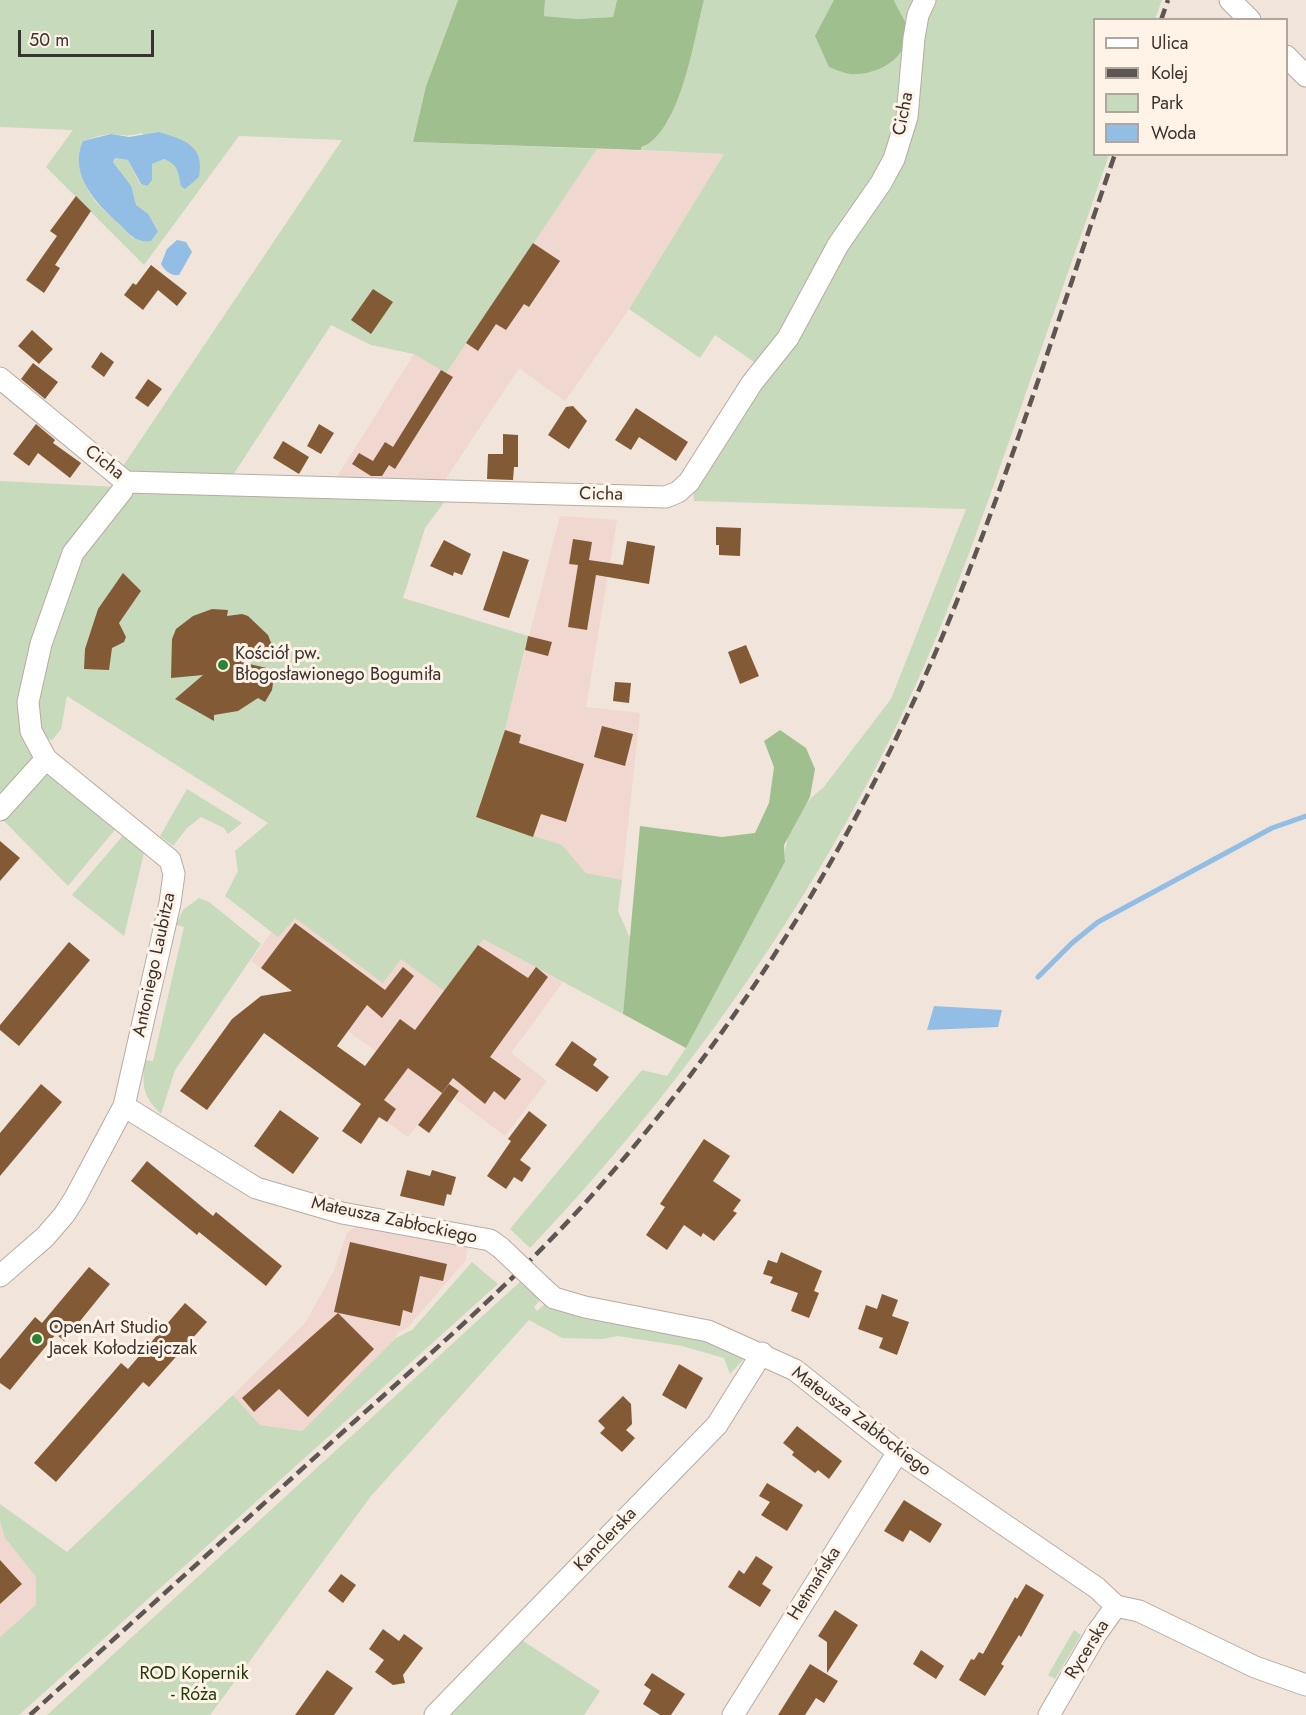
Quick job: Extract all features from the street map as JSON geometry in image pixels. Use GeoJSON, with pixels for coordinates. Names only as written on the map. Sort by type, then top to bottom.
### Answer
{"type":"FeatureCollection","features":[{"type":"Feature","properties":{"kind":"street","name":"Cicha"},"geometry":{"type":"LineString","coordinates":[[0,378],[126,482],[666,497],[678,492],[689,482],[752,383],[788,338],[838,245],[881,183],[894,159],[907,117],[914,38],[918,15],[925,0]]}},
{"type":"Feature","properties":{"kind":"street"},"geometry":{"type":"LineString","coordinates":[[1230,0],[1248,18]]}},
{"type":"Feature","properties":{"kind":"street"},"geometry":{"type":"LineString","coordinates":[[1288,58],[1306,76]]}},
{"type":"Feature","properties":{"kind":"street","name":"Antoniego Laubitza"},"geometry":{"type":"LineString","coordinates":[[0,1276],[45,1237],[63,1215],[75,1198],[124,1106],[166,923],[174,874],[170,860],[46,759],[31,731],[28,702],[41,644],[73,553],[122,491],[126,482]]}},
{"type":"Feature","properties":{"kind":"street"},"geometry":{"type":"LineString","coordinates":[[0,810],[46,759]]}},
{"type":"Feature","properties":{"kind":"street","name":"Mateusza Zabłockiego"},"geometry":{"type":"LineString","coordinates":[[124,1106],[256,1188],[342,1213],[490,1240],[554,1298],[585,1307],[708,1331],[762,1353],[795,1370],[898,1452],[1097,1588],[1116,1606]]}},
{"type":"Feature","properties":{"kind":"street","name":"Kanclerska"},"geometry":{"type":"LineString","coordinates":[[435,1715],[717,1425],[762,1353]]}},
{"type":"Feature","properties":{"kind":"street","name":"Hetmańska"},"geometry":{"type":"LineString","coordinates":[[733,1715],[898,1452]]}},
{"type":"Feature","properties":{"kind":"street","name":"Rycerska"},"geometry":{"type":"LineString","coordinates":[[1049,1715],[1096,1634],[1116,1606],[1139,1611],[1255,1667],[1306,1685]]}},
{"type":"Feature","properties":{"kind":"shaded area"},"geometry":{"type":"Polygon","coordinates":[[[597,149],[724,154],[629,309],[565,401],[519,368],[443,483],[335,480],[414,354],[446,372],[597,149]]]}},
{"type":"Feature","properties":{"kind":"shaded area"},"geometry":{"type":"Polygon","coordinates":[[[560,516],[617,520],[586,707],[640,713],[622,880],[586,873],[562,845],[476,817],[505,730],[560,516]]]}},
{"type":"Feature","properties":{"kind":"shaded area"},"geometry":{"type":"Polygon","coordinates":[[[306,884],[443,991],[482,939],[563,982],[511,1053],[547,1081],[505,1136],[444,1090],[408,1137],[373,1112],[391,1062],[251,961],[306,884]]]}},
{"type":"Feature","properties":{"kind":"shaded area"},"geometry":{"type":"Polygon","coordinates":[[[357,1226],[467,1245],[466,1260],[408,1327],[397,1333],[396,1338],[302,1431],[260,1425],[233,1395],[305,1323],[333,1273],[347,1233],[357,1226]]]}},
{"type":"Feature","properties":{"kind":"shaded area"},"geometry":{"type":"Polygon","coordinates":[[[0,1521],[5,1538],[36,1577],[36,1605],[0,1637],[0,1521]]]}},
{"type":"Feature","properties":{"kind":"green space"},"geometry":{"type":"Polygon","coordinates":[[[0,0],[458,0],[426,86],[413,142],[597,149],[446,373],[414,354],[371,345],[331,325],[231,478],[137,478],[121,469],[342,140],[239,136],[144,265],[46,167],[73,130],[0,127],[0,0]],[[141,133],[112,134],[83,141],[83,175],[87,187],[100,207],[133,238],[158,231],[133,200],[113,162],[115,158],[128,160],[140,184],[147,186],[152,164],[164,159],[172,162],[180,172],[180,181],[199,177],[141,133]]]}},
{"type":"Feature","properties":{"kind":"green space"},"geometry":{"type":"Polygon","coordinates":[[[458,0],[545,0],[544,16],[577,19],[613,17],[617,0],[704,0],[684,82],[676,103],[667,123],[641,150],[413,142],[426,86],[458,0]]]}},
{"type":"Feature","properties":{"kind":"green space"},"geometry":{"type":"Polygon","coordinates":[[[545,0],[617,0],[613,17],[577,19],[544,16],[545,0]]]}},
{"type":"Feature","properties":{"kind":"green space"},"geometry":{"type":"Polygon","coordinates":[[[704,0],[919,0],[903,113],[889,158],[789,323],[757,364],[715,335],[700,358],[629,309],[724,154],[641,150],[669,120],[687,70],[704,0]]]}},
{"type":"Feature","properties":{"kind":"green space"},"geometry":{"type":"Polygon","coordinates":[[[834,0],[894,0],[906,25],[907,36],[900,54],[893,61],[875,71],[865,73],[849,74],[829,67],[815,36],[834,0]]]}},
{"type":"Feature","properties":{"kind":"green space"},"geometry":{"type":"Polygon","coordinates":[[[929,0],[1162,0],[1155,18],[1093,18],[1093,156],[1109,156],[964,566],[933,645],[896,727],[854,808],[808,887],[706,1039],[650,1112],[530,1248],[510,1229],[642,1070],[667,1076],[686,1048],[785,862],[787,842],[795,821],[807,802],[823,788],[891,699],[966,509],[694,501],[693,487],[812,308],[886,187],[929,0]]]}},
{"type":"Feature","properties":{"kind":"green space"},"geometry":{"type":"Polygon","coordinates":[[[0,481],[117,487],[68,553],[23,698],[35,762],[0,803],[0,481]]]}},
{"type":"Feature","properties":{"kind":"green space"},"geometry":{"type":"Polygon","coordinates":[[[129,489],[445,501],[425,528],[403,598],[528,636],[505,730],[476,817],[562,845],[586,873],[622,880],[618,911],[630,938],[623,1014],[483,939],[444,991],[401,959],[383,983],[295,918],[278,937],[225,896],[238,871],[235,851],[268,823],[67,696],[61,729],[52,740],[46,739],[36,724],[45,648],[77,559],[129,489]]]}},
{"type":"Feature","properties":{"kind":"green space"},"geometry":{"type":"Polygon","coordinates":[[[780,730],[806,748],[815,769],[810,797],[784,845],[785,862],[686,1048],[623,1014],[640,826],[722,837],[755,833],[769,803],[774,767],[764,741],[780,730]]]}},
{"type":"Feature","properties":{"kind":"green space"},"geometry":{"type":"Polygon","coordinates":[[[50,770],[118,826],[68,886],[2,819],[43,773],[50,770]]]}},
{"type":"Feature","properties":{"kind":"green space"},"geometry":{"type":"Polygon","coordinates":[[[187,789],[242,823],[228,834],[224,828],[201,817],[187,828],[173,846],[160,836],[187,789]]]}},
{"type":"Feature","properties":{"kind":"green space"},"geometry":{"type":"Polygon","coordinates":[[[126,832],[145,849],[124,936],[72,895],[126,832]]]}},
{"type":"Feature","properties":{"kind":"green space"},"geometry":{"type":"Polygon","coordinates":[[[199,898],[209,902],[261,944],[175,1070],[161,1114],[150,1101],[145,1090],[145,1060],[153,1061],[184,927],[176,925],[183,910],[199,898]]]}},
{"type":"Feature","properties":{"kind":"green space"},"geometry":{"type":"Polygon","coordinates":[[[472,1262],[498,1284],[19,1715],[0,1715],[0,1637],[36,1605],[36,1577],[5,1538],[0,1521],[0,1504],[67,1552],[233,1395],[260,1425],[302,1431],[396,1338],[412,1330],[472,1262]]]}},
{"type":"Feature","properties":{"kind":"green space","name":"ROD Kopernik - Róża"},"geometry":{"type":"Polygon","coordinates":[[[523,1279],[541,1299],[534,1307],[537,1311],[545,1304],[553,1309],[706,1338],[742,1355],[743,1360],[730,1374],[724,1358],[682,1346],[618,1336],[603,1339],[562,1338],[529,1320],[371,1496],[210,1715],[47,1715],[523,1279]]]}},
{"type":"Feature","properties":{"kind":"green space"},"geometry":{"type":"Polygon","coordinates":[[[1074,1630],[1081,1635],[1055,1679],[1048,1675],[1074,1630]]]}},
{"type":"Feature","properties":{"kind":"green space"},"geometry":{"type":"Polygon","coordinates":[[[523,1641],[600,1691],[584,1715],[451,1715],[523,1641]]]}},
{"type":"Feature","properties":{"kind":"water"},"geometry":{"type":"Polygon","coordinates":[[[159,132],[185,142],[196,151],[200,166],[199,177],[185,189],[181,186],[175,166],[164,159],[152,164],[152,180],[147,186],[141,184],[128,160],[115,158],[113,162],[131,186],[136,205],[148,214],[158,231],[151,241],[141,241],[130,234],[94,198],[82,177],[79,154],[83,141],[111,134],[129,137],[159,132]]]}},
{"type":"Feature","properties":{"kind":"water"},"geometry":{"type":"Polygon","coordinates":[[[177,240],[186,242],[192,252],[179,275],[173,275],[161,264],[167,249],[177,240]]]}},
{"type":"Feature","properties":{"kind":"water"},"geometry":{"type":"Polygon","coordinates":[[[934,1006],[1002,1010],[998,1027],[927,1030],[934,1006]]]}},
{"type":"Feature","properties":{"kind":"building"},"geometry":{"type":"Polygon","coordinates":[[[76,196],[91,211],[55,265],[60,268],[44,293],[26,280],[57,236],[50,231],[76,196]]]}},
{"type":"Feature","properties":{"kind":"building"},"geometry":{"type":"Polygon","coordinates":[[[533,243],[560,261],[529,307],[524,304],[506,330],[496,324],[478,351],[466,343],[533,243]]]}},
{"type":"Feature","properties":{"kind":"building"},"geometry":{"type":"Polygon","coordinates":[[[151,265],[187,293],[177,306],[158,290],[143,310],[124,295],[133,283],[136,285],[151,265]]]}},
{"type":"Feature","properties":{"kind":"building"},"geometry":{"type":"Polygon","coordinates":[[[373,289],[393,302],[371,334],[351,320],[373,289]]]}},
{"type":"Feature","properties":{"kind":"building"},"geometry":{"type":"Polygon","coordinates":[[[32,330],[53,349],[39,364],[18,346],[32,330]]]}},
{"type":"Feature","properties":{"kind":"building"},"geometry":{"type":"Polygon","coordinates":[[[101,352],[114,362],[104,377],[91,367],[101,352]]]}},
{"type":"Feature","properties":{"kind":"building"},"geometry":{"type":"Polygon","coordinates":[[[33,363],[58,382],[45,399],[21,379],[33,363]]]}},
{"type":"Feature","properties":{"kind":"building"},"geometry":{"type":"Polygon","coordinates":[[[441,370],[453,377],[395,469],[389,465],[382,476],[371,476],[352,464],[359,453],[373,461],[385,442],[393,447],[441,370]]]}},
{"type":"Feature","properties":{"kind":"building"},"geometry":{"type":"Polygon","coordinates":[[[148,379],[162,389],[148,407],[135,398],[148,379]]]}},
{"type":"Feature","properties":{"kind":"building"},"geometry":{"type":"Polygon","coordinates":[[[573,406],[587,421],[569,449],[548,435],[566,407],[573,406]]]}},
{"type":"Feature","properties":{"kind":"building"},"geometry":{"type":"Polygon","coordinates":[[[636,408],[688,442],[676,461],[639,437],[631,450],[615,440],[636,408]]]}},
{"type":"Feature","properties":{"kind":"building"},"geometry":{"type":"Polygon","coordinates":[[[36,424],[55,440],[53,443],[81,463],[70,478],[38,453],[29,466],[13,454],[36,424]]]}},
{"type":"Feature","properties":{"kind":"building"},"geometry":{"type":"Polygon","coordinates":[[[319,424],[334,433],[321,454],[307,446],[319,424]]]}},
{"type":"Feature","properties":{"kind":"building"},"geometry":{"type":"Polygon","coordinates":[[[503,434],[518,435],[518,467],[514,467],[513,480],[487,479],[488,454],[503,454],[503,434]]]}},
{"type":"Feature","properties":{"kind":"building"},"geometry":{"type":"Polygon","coordinates":[[[283,441],[309,457],[299,474],[273,458],[283,441]]]}},
{"type":"Feature","properties":{"kind":"building"},"geometry":{"type":"Polygon","coordinates":[[[716,527],[741,528],[740,556],[719,555],[719,545],[716,545],[716,527]]]}},
{"type":"Feature","properties":{"kind":"building"},"geometry":{"type":"Polygon","coordinates":[[[573,539],[592,542],[589,560],[623,565],[627,541],[655,546],[649,584],[596,575],[587,630],[568,627],[578,565],[569,564],[573,539]]]}},
{"type":"Feature","properties":{"kind":"building"},"geometry":{"type":"Polygon","coordinates":[[[444,540],[471,554],[462,575],[454,572],[453,576],[430,566],[444,540]]]}},
{"type":"Feature","properties":{"kind":"building"},"geometry":{"type":"Polygon","coordinates":[[[503,551],[529,560],[509,618],[483,610],[503,551]]]}},
{"type":"Feature","properties":{"kind":"building"},"geometry":{"type":"Polygon","coordinates":[[[123,573],[141,591],[119,623],[126,637],[124,642],[112,648],[109,670],[84,669],[85,649],[98,609],[123,573]]]}},
{"type":"Feature","properties":{"kind":"building","name":"Kościół pw. Błogosławionego Bogumiła"},"geometry":{"type":"Polygon","coordinates":[[[212,609],[228,610],[227,616],[242,614],[248,616],[268,635],[274,650],[241,662],[275,670],[272,690],[265,702],[258,698],[238,711],[214,715],[214,721],[175,699],[203,675],[171,678],[172,639],[176,629],[193,616],[212,609]]]}},
{"type":"Feature","properties":{"kind":"building"},"geometry":{"type":"Polygon","coordinates":[[[528,636],[552,642],[548,656],[525,650],[528,636]]]}},
{"type":"Feature","properties":{"kind":"building"},"geometry":{"type":"Polygon","coordinates":[[[746,645],[759,676],[740,684],[728,652],[746,645]]]}},
{"type":"Feature","properties":{"kind":"building"},"geometry":{"type":"Polygon","coordinates":[[[615,682],[631,683],[629,703],[613,701],[615,682]]]}},
{"type":"Feature","properties":{"kind":"building"},"geometry":{"type":"Polygon","coordinates":[[[602,726],[633,734],[625,766],[594,757],[602,726]]]}},
{"type":"Feature","properties":{"kind":"building"},"geometry":{"type":"Polygon","coordinates":[[[505,730],[521,735],[519,743],[584,764],[566,822],[541,814],[533,837],[476,817],[505,730]]]}},
{"type":"Feature","properties":{"kind":"building"},"geometry":{"type":"Polygon","coordinates":[[[0,841],[20,858],[0,881],[0,841]]]}},
{"type":"Feature","properties":{"kind":"building"},"geometry":{"type":"Polygon","coordinates":[[[295,923],[385,990],[403,967],[414,976],[382,1018],[367,1005],[337,1046],[365,1066],[400,1019],[415,1030],[478,945],[528,978],[536,967],[548,977],[490,1057],[521,1079],[505,1100],[494,1091],[485,1104],[453,1078],[442,1093],[408,1068],[384,1100],[396,1109],[387,1122],[379,1117],[361,1144],[342,1131],[361,1104],[264,1033],[207,1110],[180,1091],[232,1019],[261,996],[292,991],[261,968],[295,923]]]}},
{"type":"Feature","properties":{"kind":"building"},"geometry":{"type":"Polygon","coordinates":[[[69,942],[90,960],[19,1046],[0,1030],[0,1025],[69,942]]]}},
{"type":"Feature","properties":{"kind":"building"},"geometry":{"type":"Polygon","coordinates":[[[572,1041],[597,1059],[593,1065],[609,1077],[597,1092],[555,1065],[572,1041]]]}},
{"type":"Feature","properties":{"kind":"building"},"geometry":{"type":"Polygon","coordinates":[[[41,1084],[62,1102],[0,1176],[0,1133],[41,1084]]]}},
{"type":"Feature","properties":{"kind":"building"},"geometry":{"type":"Polygon","coordinates":[[[449,1084],[459,1091],[429,1133],[418,1125],[449,1084]]]}},
{"type":"Feature","properties":{"kind":"building"},"geometry":{"type":"Polygon","coordinates":[[[280,1110],[319,1138],[293,1174],[254,1146],[280,1110]]]}},
{"type":"Feature","properties":{"kind":"building"},"geometry":{"type":"Polygon","coordinates":[[[529,1111],[547,1125],[520,1160],[531,1168],[522,1182],[514,1177],[506,1189],[487,1176],[511,1141],[508,1139],[529,1111]]]}},
{"type":"Feature","properties":{"kind":"building"},"geometry":{"type":"Polygon","coordinates":[[[704,1139],[730,1156],[713,1181],[741,1200],[733,1211],[737,1213],[714,1241],[703,1233],[701,1237],[684,1225],[667,1250],[646,1235],[665,1207],[660,1204],[704,1139]]]}},
{"type":"Feature","properties":{"kind":"building"},"geometry":{"type":"Polygon","coordinates":[[[147,1161],[213,1216],[216,1212],[282,1266],[266,1286],[199,1232],[197,1235],[131,1181],[147,1161]]]}},
{"type":"Feature","properties":{"kind":"building"},"geometry":{"type":"Polygon","coordinates":[[[407,1170],[430,1176],[432,1170],[456,1177],[451,1195],[447,1194],[444,1206],[400,1196],[407,1170]]]}},
{"type":"Feature","properties":{"kind":"building"},"geometry":{"type":"Polygon","coordinates":[[[350,1242],[447,1264],[443,1281],[420,1276],[412,1313],[403,1310],[400,1326],[334,1312],[350,1242]]]}},
{"type":"Feature","properties":{"kind":"building"},"geometry":{"type":"Polygon","coordinates":[[[781,1252],[822,1271],[814,1291],[819,1293],[809,1318],[791,1311],[798,1293],[770,1283],[773,1277],[763,1274],[768,1260],[777,1263],[781,1252]]]}},
{"type":"Feature","properties":{"kind":"building"},"geometry":{"type":"Polygon","coordinates":[[[89,1267],[110,1284],[64,1341],[56,1334],[10,1390],[0,1383],[0,1359],[35,1317],[42,1323],[89,1267]]]}},
{"type":"Feature","properties":{"kind":"building"},"geometry":{"type":"Polygon","coordinates":[[[882,1294],[898,1300],[892,1316],[909,1322],[897,1355],[879,1348],[883,1338],[858,1329],[866,1305],[877,1309],[882,1294]]]}},
{"type":"Feature","properties":{"kind":"building"},"geometry":{"type":"Polygon","coordinates":[[[185,1303],[207,1322],[149,1387],[143,1382],[56,1482],[34,1463],[121,1363],[128,1369],[185,1303]]]}},
{"type":"Feature","properties":{"kind":"building"},"geometry":{"type":"Polygon","coordinates":[[[338,1313],[374,1349],[308,1417],[279,1389],[254,1412],[242,1398],[338,1313]]]}},
{"type":"Feature","properties":{"kind":"building"},"geometry":{"type":"Polygon","coordinates":[[[679,1364],[703,1378],[686,1409],[662,1395],[679,1364]]]}},
{"type":"Feature","properties":{"kind":"building"},"geometry":{"type":"Polygon","coordinates":[[[623,1396],[631,1404],[632,1424],[626,1430],[635,1438],[622,1452],[600,1433],[605,1428],[598,1421],[623,1396]]]}},
{"type":"Feature","properties":{"kind":"building"},"geometry":{"type":"Polygon","coordinates":[[[797,1426],[842,1461],[829,1479],[818,1470],[815,1473],[792,1455],[794,1452],[783,1443],[797,1426]]]}},
{"type":"Feature","properties":{"kind":"building"},"geometry":{"type":"Polygon","coordinates":[[[767,1483],[803,1505],[787,1531],[761,1515],[770,1502],[759,1496],[767,1483]]]}},
{"type":"Feature","properties":{"kind":"building"},"geometry":{"type":"Polygon","coordinates":[[[904,1500],[942,1524],[930,1543],[910,1530],[903,1542],[884,1531],[904,1500]]]}},
{"type":"Feature","properties":{"kind":"building"},"geometry":{"type":"Polygon","coordinates":[[[756,1556],[773,1567],[762,1584],[771,1590],[760,1607],[728,1587],[739,1570],[744,1574],[756,1556]]]}},
{"type":"Feature","properties":{"kind":"building"},"geometry":{"type":"Polygon","coordinates":[[[0,1560],[22,1584],[0,1604],[0,1560]]]}},
{"type":"Feature","properties":{"kind":"building"},"geometry":{"type":"Polygon","coordinates":[[[341,1574],[356,1585],[343,1603],[328,1591],[341,1574]]]}},
{"type":"Feature","properties":{"kind":"building"},"geometry":{"type":"Polygon","coordinates":[[[1026,1584],[1044,1595],[1021,1637],[1019,1635],[1001,1664],[1004,1666],[985,1696],[959,1680],[971,1659],[974,1660],[979,1652],[983,1654],[1015,1597],[1017,1599],[1026,1584]]]}},
{"type":"Feature","properties":{"kind":"building"},"geometry":{"type":"Polygon","coordinates":[[[835,1610],[858,1625],[827,1673],[827,1642],[818,1636],[835,1610]]]}},
{"type":"Feature","properties":{"kind":"building"},"geometry":{"type":"Polygon","coordinates":[[[383,1629],[399,1641],[404,1634],[423,1648],[403,1675],[405,1683],[393,1685],[375,1672],[384,1660],[369,1649],[383,1629]]]}},
{"type":"Feature","properties":{"kind":"building"},"geometry":{"type":"Polygon","coordinates":[[[921,1650],[944,1666],[936,1679],[913,1664],[921,1650]]]}},
{"type":"Feature","properties":{"kind":"building"},"geometry":{"type":"Polygon","coordinates":[[[810,1664],[838,1681],[824,1703],[816,1698],[805,1715],[778,1715],[810,1664]]]}},
{"type":"Feature","properties":{"kind":"building"},"geometry":{"type":"Polygon","coordinates":[[[327,1670],[353,1688],[334,1715],[295,1715],[327,1670]]]}},
{"type":"Feature","properties":{"kind":"building"},"geometry":{"type":"Polygon","coordinates":[[[652,1673],[685,1694],[671,1715],[660,1715],[643,1704],[651,1690],[644,1685],[652,1673]]]}},
{"type":"Feature","properties":{"kind":"waterway"},"geometry":{"type":"LineString","coordinates":[[1038,977],[1072,943],[1098,922],[1272,828],[1306,816]]}},
{"type":"Feature","properties":{"kind":"railway"},"geometry":{"type":"LineString","coordinates":[[1162,18],[1168,0]]}},
{"type":"Feature","properties":{"kind":"railway"},"geometry":{"type":"LineString","coordinates":[[30,1715],[513,1277],[601,1185],[705,1056],[752,988],[840,847],[915,699],[971,565],[1014,449],[1114,156]]}},
{"type":"Feature","properties":{"kind":"place","name":"Kościół pw. Błogosławionego Bogumiła"},"geometry":{"type":"Point","coordinates":[223,665]}},
{"type":"Feature","properties":{"kind":"place","name":"OpenArt Studio Jacek Kołodziejczak"},"geometry":{"type":"Point","coordinates":[37,1339]}}]}
